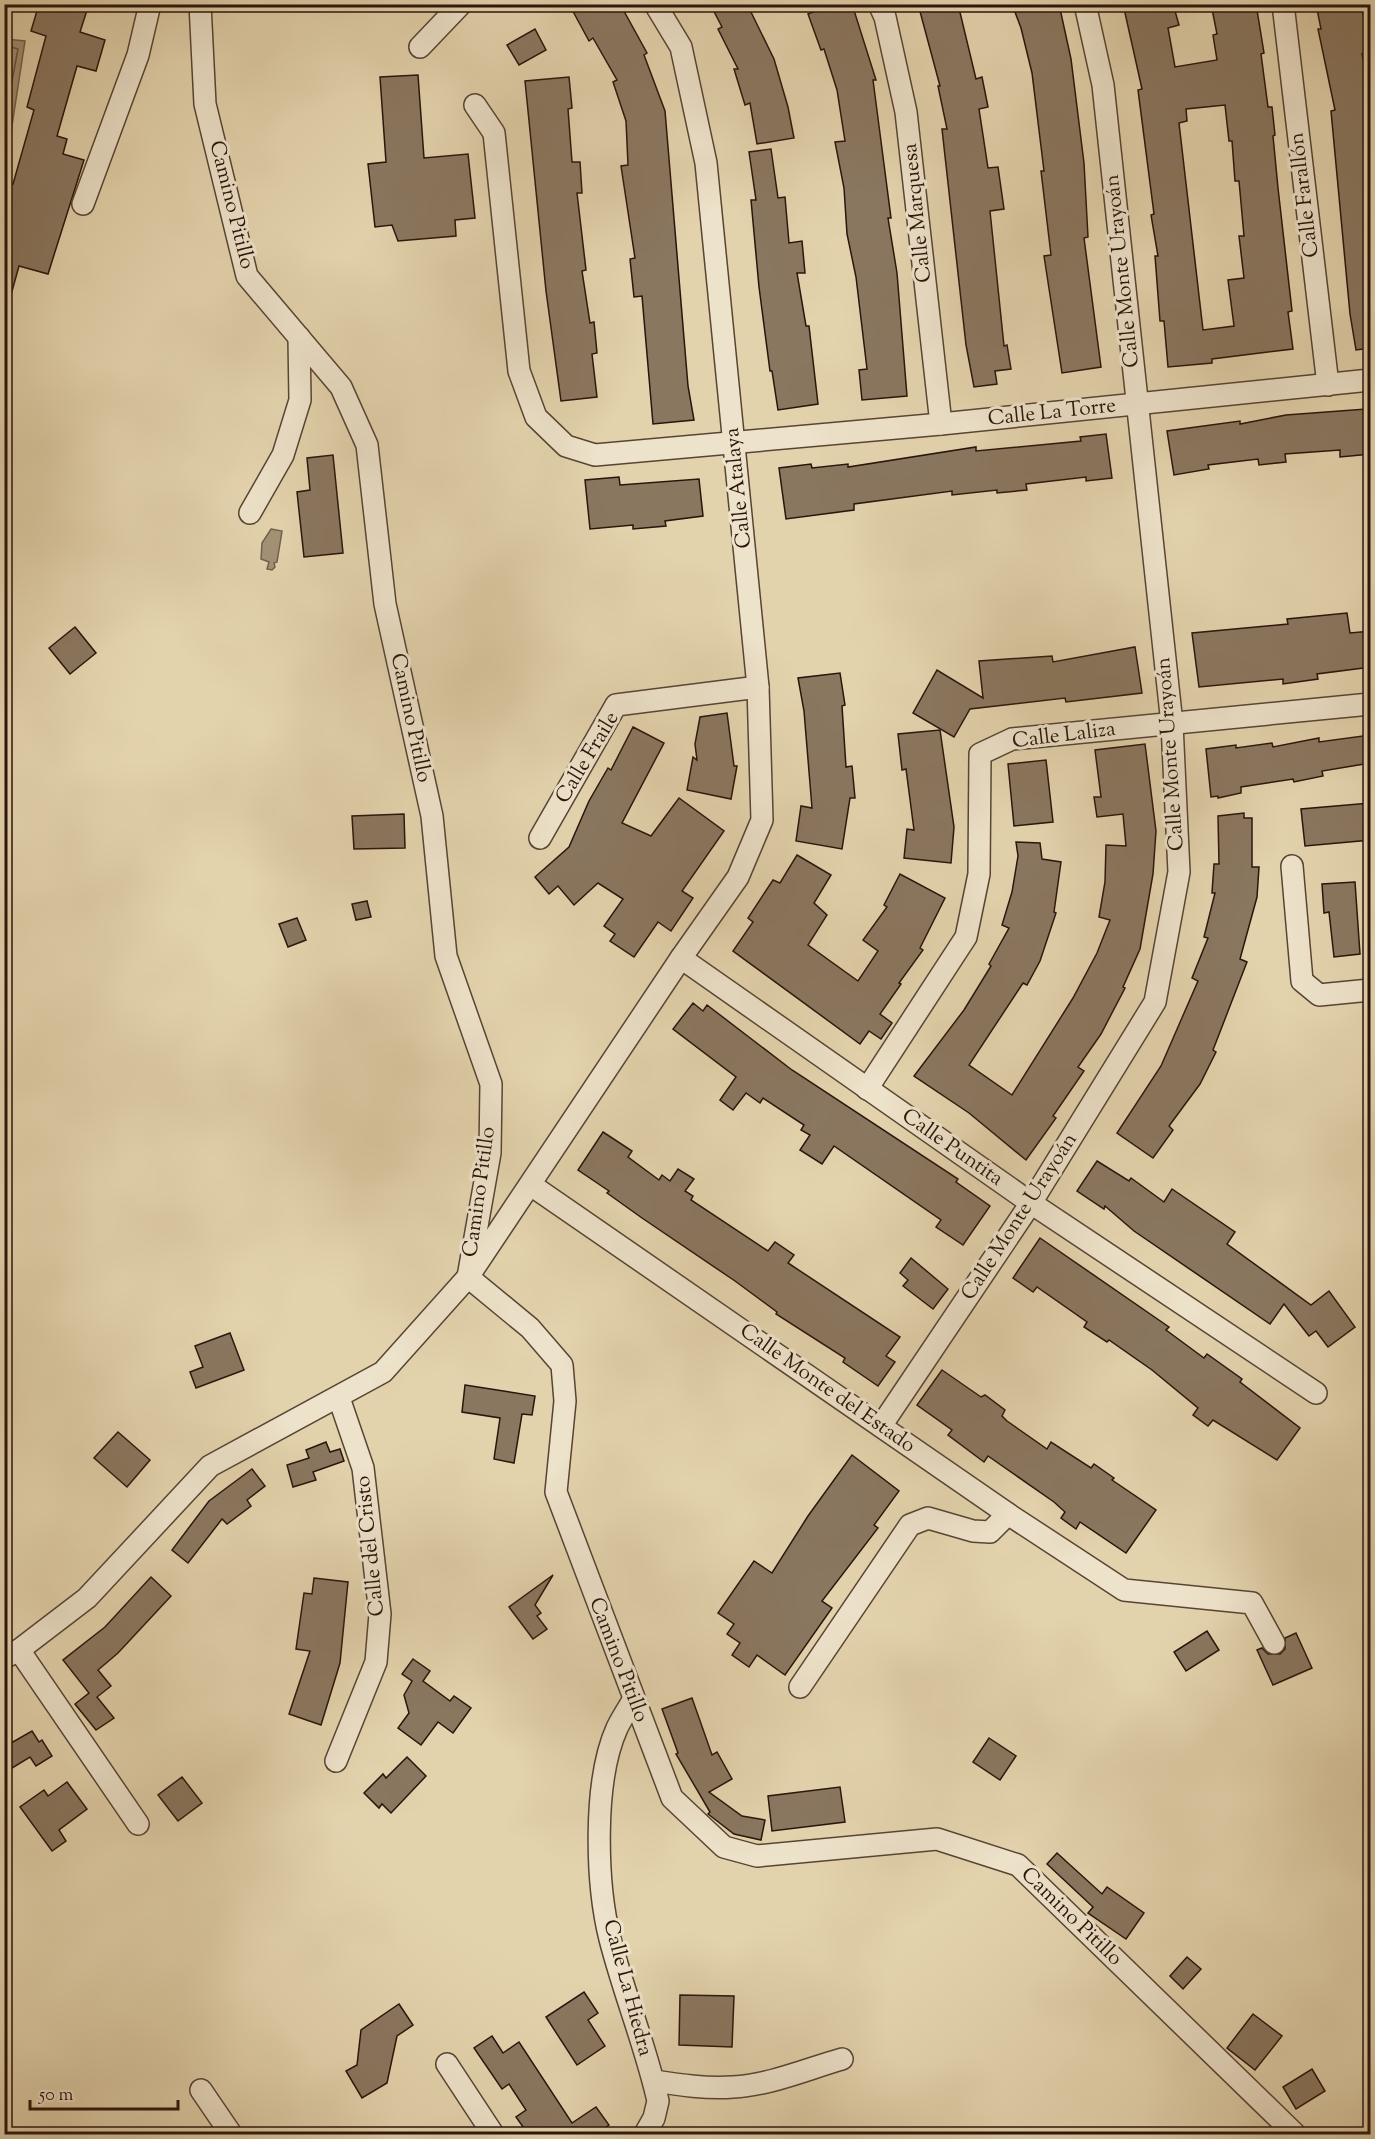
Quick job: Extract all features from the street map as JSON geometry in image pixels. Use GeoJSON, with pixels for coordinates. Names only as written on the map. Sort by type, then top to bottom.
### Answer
{"type":"FeatureCollection","features":[{"type":"Feature","properties":{"kind":"street"},"geometry":{"type":"LineString","coordinates":[[83,204],[138,55],[150,4]]}},
{"type":"Feature","properties":{"kind":"street","name":"Camino Pitillo"},"geometry":{"type":"LineString","coordinates":[[200,4],[205,104],[247,276],[341,387],[367,445],[385,604],[432,816],[446,957],[491,1084],[490,1153],[468,1277],[530,1328],[562,1365],[564,1401],[556,1492],[672,1798],[724,1847],[757,1856],[937,1839],[1018,1865],[1295,2134]]}},
{"type":"Feature","properties":{"kind":"street"},"geometry":{"type":"LineString","coordinates":[[420,47],[462,4]]}},
{"type":"Feature","properties":{"kind":"street","name":"Calle Atalaya"},"geometry":{"type":"LineString","coordinates":[[12,1654],[87,1598],[210,1466],[339,1398],[383,1372],[468,1277],[681,958],[738,877],[762,820],[758,687],[706,163],[681,46],[655,4]]}},
{"type":"Feature","properties":{"kind":"street","name":"Calle Marquesa"},"geometry":{"type":"LineString","coordinates":[[879,4],[885,17],[906,112],[941,424]]}},
{"type":"Feature","properties":{"kind":"street","name":"Calle Monte Urayoán"},"geometry":{"type":"LineString","coordinates":[[881,1426],[1031,1203],[1155,1002],[1179,872],[1172,724],[1103,86],[1085,4]]}},
{"type":"Feature","properties":{"kind":"street","name":"Calle Farallón"},"geometry":{"type":"LineString","coordinates":[[1283,4],[1328,385]]}},
{"type":"Feature","properties":{"kind":"street","name":"Calle La Torre"},"geometry":{"type":"LineString","coordinates":[[475,105],[494,133],[519,371],[536,417],[566,446],[595,455],[941,424],[1371,380]]}},
{"type":"Feature","properties":{"kind":"street"},"geometry":{"type":"LineString","coordinates":[[250,513],[283,454],[300,400],[299,337]]}},
{"type":"Feature","properties":{"kind":"street","name":"Calle Fraile"},"geometry":{"type":"LineString","coordinates":[[540,838],[616,705],[758,687]]}},
{"type":"Feature","properties":{"kind":"street","name":"Calle Laliza"},"geometry":{"type":"LineString","coordinates":[[867,1089],[966,937],[979,874],[980,754],[1012,739],[1371,704]]}},
{"type":"Feature","properties":{"kind":"street"},"geometry":{"type":"LineString","coordinates":[[1292,866],[1302,981],[1319,995],[1371,990]]}},
{"type":"Feature","properties":{"kind":"street","name":"Calle Puntita"},"geometry":{"type":"LineString","coordinates":[[681,958],[1031,1203],[1316,1393]]}},
{"type":"Feature","properties":{"kind":"street","name":"Calle Monte del Estado"},"geometry":{"type":"LineString","coordinates":[[531,1185],[1008,1514],[1124,1590],[1252,1603],[1274,1643]]}},
{"type":"Feature","properties":{"kind":"street","name":"Calle del Cristo"},"geometry":{"type":"LineString","coordinates":[[336,1761],[376,1662],[380,1614],[363,1468],[339,1398]]}},
{"type":"Feature","properties":{"kind":"street"},"geometry":{"type":"LineString","coordinates":[[800,1687],[909,1525],[928,1518],[973,1532],[990,1532],[1008,1514]]}},
{"type":"Feature","properties":{"kind":"street"},"geometry":{"type":"LineString","coordinates":[[12,1654],[138,1824]]}},
{"type":"Feature","properties":{"kind":"street","name":"Calle La Hiedra"},"geometry":{"type":"LineString","coordinates":[[633,1700],[616,1729],[604,1778],[599,1829],[601,1879],[609,1937],[654,2081],[658,2101],[654,2118],[645,2134]]}},
{"type":"Feature","properties":{"kind":"street"},"geometry":{"type":"LineString","coordinates":[[654,2081],[704,2087],[734,2087],[765,2082],[842,2059]]}},
{"type":"Feature","properties":{"kind":"street"},"geometry":{"type":"LineString","coordinates":[[447,2064],[493,2134]]}},
{"type":"Feature","properties":{"kind":"street"},"geometry":{"type":"LineString","coordinates":[[201,2090],[231,2134]]}},
{"type":"Feature","properties":{"kind":"water"},"geometry":{"type":"Polygon","coordinates":[[[5,39],[25,41],[11,132],[5,129],[5,39]]]}},
{"type":"Feature","properties":{"kind":"water"},"geometry":{"type":"Polygon","coordinates":[[[271,529],[282,531],[277,562],[274,563],[275,567],[272,570],[267,569],[269,562],[261,559],[262,543],[271,529]]]}},
{"type":"Feature","properties":{"kind":"building"},"geometry":{"type":"Polygon","coordinates":[[[39,4],[89,4],[80,32],[105,40],[96,71],[77,66],[57,136],[67,139],[63,154],[84,160],[48,274],[19,266],[9,302],[4,302],[4,182],[13,184],[34,110],[27,107],[46,36],[31,31],[39,4]]]}},
{"type":"Feature","properties":{"kind":"building"},"geometry":{"type":"Polygon","coordinates":[[[569,4],[620,4],[647,53],[644,55],[665,111],[688,386],[694,420],[653,424],[642,296],[634,297],[630,259],[635,258],[621,166],[628,165],[626,121],[613,82],[617,80],[593,38],[589,41],[569,4]]]}},
{"type":"Feature","properties":{"kind":"building"},"geometry":{"type":"Polygon","coordinates":[[[710,4],[747,4],[774,59],[794,138],[757,144],[750,103],[745,105],[734,69],[738,69],[718,29],[722,27],[710,4]]]}},
{"type":"Feature","properties":{"kind":"building"},"geometry":{"type":"Polygon","coordinates":[[[833,4],[852,4],[876,80],[873,80],[891,218],[888,218],[897,273],[907,396],[862,400],[859,370],[867,369],[856,277],[847,234],[844,188],[835,142],[845,141],[837,90],[824,49],[821,50],[808,14],[833,4]]]}},
{"type":"Feature","properties":{"kind":"building"},"geometry":{"type":"Polygon","coordinates":[[[918,4],[958,4],[976,79],[982,77],[988,107],[979,109],[988,168],[998,167],[1004,209],[990,211],[1004,346],[1007,345],[1011,369],[995,371],[997,384],[974,387],[966,345],[942,129],[947,129],[938,86],[940,86],[918,4]]]}},
{"type":"Feature","properties":{"kind":"building"},"geometry":{"type":"Polygon","coordinates":[[[1012,4],[1059,4],[1071,59],[1084,163],[1088,237],[1084,238],[1101,367],[1062,373],[1044,256],[1051,255],[1032,73],[1021,28],[1012,4]]]}},
{"type":"Feature","properties":{"kind":"building"},"geometry":{"type":"Polygon","coordinates":[[[1123,4],[1173,4],[1179,25],[1168,28],[1175,67],[1217,60],[1213,35],[1217,34],[1211,4],[1256,4],[1264,53],[1261,54],[1268,107],[1272,107],[1278,188],[1292,311],[1288,312],[1293,349],[1212,359],[1212,363],[1168,367],[1164,321],[1160,321],[1155,256],[1158,256],[1151,215],[1154,214],[1138,90],[1142,89],[1123,4]],[[1225,105],[1186,109],[1187,121],[1179,123],[1203,330],[1234,326],[1228,280],[1244,278],[1239,236],[1244,236],[1239,181],[1235,181],[1232,141],[1229,141],[1225,105]]]}},
{"type":"Feature","properties":{"kind":"building"},"geometry":{"type":"Polygon","coordinates":[[[1316,4],[1361,4],[1371,51],[1362,54],[1371,97],[1371,348],[1356,350],[1350,314],[1331,111],[1335,110],[1318,29],[1321,29],[1316,4]]]}},
{"type":"Feature","properties":{"kind":"building"},"geometry":{"type":"Polygon","coordinates":[[[535,29],[546,50],[519,65],[507,45],[535,29]]]}},
{"type":"Feature","properties":{"kind":"building"},"geometry":{"type":"Polygon","coordinates":[[[418,75],[424,158],[468,154],[475,218],[455,220],[456,236],[398,241],[392,225],[375,227],[368,164],[386,162],[380,77],[418,75]]]}},
{"type":"Feature","properties":{"kind":"building"},"geometry":{"type":"Polygon","coordinates":[[[569,77],[572,108],[568,109],[572,162],[580,162],[582,193],[577,193],[586,270],[582,271],[590,323],[594,322],[597,353],[592,354],[597,397],[561,401],[546,291],[525,81],[569,77]]]}},
{"type":"Feature","properties":{"kind":"building"},"geometry":{"type":"Polygon","coordinates":[[[771,149],[778,198],[785,197],[789,243],[802,241],[805,273],[797,273],[806,326],[809,326],[818,404],[778,410],[772,371],[770,371],[759,287],[751,200],[756,200],[749,152],[771,149]]]}},
{"type":"Feature","properties":{"kind":"building"},"geometry":{"type":"Polygon","coordinates":[[[1366,409],[1371,454],[1340,457],[1340,450],[1285,454],[1286,462],[1259,465],[1258,459],[1208,465],[1209,469],[1174,475],[1167,431],[1240,421],[1240,424],[1286,415],[1366,409]]]}},
{"type":"Feature","properties":{"kind":"building"},"geometry":{"type":"Polygon","coordinates":[[[1106,434],[1112,478],[1086,481],[1086,477],[1026,484],[1027,490],[997,493],[997,490],[952,495],[952,491],[854,504],[854,510],[786,519],[779,468],[811,464],[812,468],[848,464],[848,467],[976,447],[976,451],[1081,441],[1080,437],[1106,434]]]}},
{"type":"Feature","properties":{"kind":"building"},"geometry":{"type":"Polygon","coordinates":[[[333,455],[343,553],[304,557],[297,492],[310,490],[307,458],[333,455]]]}},
{"type":"Feature","properties":{"kind":"building"},"geometry":{"type":"Polygon","coordinates":[[[619,477],[620,485],[699,479],[703,516],[665,521],[666,526],[633,529],[633,525],[590,529],[585,480],[619,477]]]}},
{"type":"Feature","properties":{"kind":"building"},"geometry":{"type":"Polygon","coordinates":[[[1347,613],[1350,633],[1371,631],[1371,667],[1317,674],[1318,679],[1283,684],[1283,679],[1199,687],[1192,633],[1288,624],[1287,619],[1347,613]]]}},
{"type":"Feature","properties":{"kind":"building"},"geometry":{"type":"Polygon","coordinates":[[[75,627],[96,653],[70,674],[49,648],[75,627]]]}},
{"type":"Feature","properties":{"kind":"building"},"geometry":{"type":"Polygon","coordinates":[[[1135,647],[1142,693],[1066,702],[1065,698],[970,709],[954,737],[913,713],[937,670],[983,698],[979,661],[1052,656],[1053,662],[1135,647]]]}},
{"type":"Feature","properties":{"kind":"building"},"geometry":{"type":"Polygon","coordinates":[[[840,673],[845,705],[842,706],[846,767],[852,766],[855,798],[850,798],[842,849],[796,841],[801,806],[812,808],[804,711],[798,678],[840,673]]]}},
{"type":"Feature","properties":{"kind":"building"},"geometry":{"type":"Polygon","coordinates":[[[727,713],[734,766],[737,766],[731,799],[687,790],[693,757],[697,760],[695,744],[700,717],[727,713]]]}},
{"type":"Feature","properties":{"kind":"building"},"geometry":{"type":"Polygon","coordinates":[[[633,727],[664,743],[622,823],[651,836],[679,798],[724,831],[682,891],[693,898],[671,931],[658,922],[634,957],[610,941],[615,934],[604,926],[623,899],[598,883],[574,905],[558,886],[549,894],[535,877],[569,847],[589,801],[608,768],[611,770],[633,727]]]}},
{"type":"Feature","properties":{"kind":"building"},"geometry":{"type":"Polygon","coordinates":[[[940,730],[954,827],[951,863],[904,858],[907,829],[914,830],[906,769],[902,770],[898,734],[940,730]]]}},
{"type":"Feature","properties":{"kind":"building"},"geometry":{"type":"Polygon","coordinates":[[[1370,735],[1370,763],[1322,771],[1323,776],[1294,782],[1293,779],[1241,787],[1241,793],[1218,798],[1218,796],[1211,797],[1206,749],[1272,743],[1273,747],[1319,738],[1319,742],[1370,735]]]}},
{"type":"Feature","properties":{"kind":"building"},"geometry":{"type":"Polygon","coordinates":[[[1145,744],[1156,831],[1153,874],[1140,949],[1123,987],[1125,988],[1101,1034],[1078,1067],[1084,1071],[1053,1116],[1056,1118],[1026,1160],[969,1113],[914,1076],[964,1010],[991,966],[989,964],[1009,928],[1002,925],[1012,892],[1018,856],[1016,842],[1040,843],[1042,859],[1061,862],[1054,912],[1056,913],[1040,961],[1027,985],[1023,983],[969,1065],[1012,1095],[1073,998],[1097,953],[1110,920],[1099,917],[1105,882],[1106,845],[1126,846],[1123,814],[1097,817],[1094,797],[1101,797],[1095,750],[1145,744]]]}},
{"type":"Feature","properties":{"kind":"building"},"geometry":{"type":"Polygon","coordinates":[[[1046,760],[1053,822],[1014,826],[1008,764],[1046,760]]]}},
{"type":"Feature","properties":{"kind":"building"},"geometry":{"type":"Polygon","coordinates":[[[1370,803],[1371,840],[1305,846],[1301,809],[1370,803]]]}},
{"type":"Feature","properties":{"kind":"building"},"geometry":{"type":"Polygon","coordinates":[[[1244,813],[1244,818],[1252,818],[1252,867],[1259,867],[1257,897],[1240,959],[1247,962],[1213,1050],[1216,1052],[1200,1084],[1169,1126],[1173,1130],[1153,1158],[1117,1133],[1161,1066],[1198,981],[1192,978],[1208,938],[1204,937],[1215,893],[1212,893],[1214,864],[1219,864],[1218,816],[1244,813]]]}},
{"type":"Feature","properties":{"kind":"building"},"geometry":{"type":"Polygon","coordinates":[[[404,814],[405,848],[354,849],[352,816],[404,814]]]}},
{"type":"Feature","properties":{"kind":"building"},"geometry":{"type":"Polygon","coordinates":[[[797,855],[831,875],[814,903],[827,915],[808,945],[858,981],[878,951],[863,940],[887,907],[884,905],[900,874],[945,898],[920,948],[923,950],[880,1014],[892,1023],[881,1039],[869,1031],[860,1044],[733,951],[753,922],[748,918],[773,880],[780,883],[797,855]]]}},
{"type":"Feature","properties":{"kind":"building"},"geometry":{"type":"Polygon","coordinates":[[[1355,882],[1360,954],[1334,957],[1329,912],[1324,913],[1322,884],[1355,882]]]}},
{"type":"Feature","properties":{"kind":"building"},"geometry":{"type":"Polygon","coordinates":[[[367,901],[371,917],[356,920],[352,904],[367,901]]]}},
{"type":"Feature","properties":{"kind":"building"},"geometry":{"type":"Polygon","coordinates":[[[297,918],[306,940],[288,947],[279,924],[297,918]]]}},
{"type":"Feature","properties":{"kind":"building"},"geometry":{"type":"Polygon","coordinates":[[[693,1003],[703,1011],[707,1005],[792,1070],[958,1179],[956,1182],[990,1206],[963,1245],[936,1227],[941,1220],[834,1146],[822,1164],[800,1150],[810,1135],[801,1130],[804,1125],[763,1098],[760,1103],[746,1093],[733,1110],[720,1100],[736,1077],[673,1029],[693,1003]]]}},
{"type":"Feature","properties":{"kind":"building"},"geometry":{"type":"Polygon","coordinates":[[[603,1132],[632,1151],[628,1157],[659,1180],[662,1175],[670,1181],[678,1169],[694,1179],[685,1191],[693,1196],[691,1200],[768,1251],[775,1242],[794,1255],[788,1263],[900,1337],[886,1356],[895,1362],[878,1386],[843,1362],[845,1358],[776,1314],[777,1312],[735,1281],[642,1218],[578,1170],[603,1132]]]}},
{"type":"Feature","properties":{"kind":"building"},"geometry":{"type":"Polygon","coordinates":[[[1097,1161],[1129,1181],[1131,1178],[1164,1202],[1172,1189],[1235,1232],[1227,1244],[1311,1305],[1329,1291],[1355,1327],[1328,1347],[1316,1331],[1309,1336],[1284,1304],[1270,1324],[1134,1231],[1105,1206],[1104,1209],[1077,1191],[1097,1161]]]}},
{"type":"Feature","properties":{"kind":"building"},"geometry":{"type":"Polygon","coordinates":[[[1040,1238],[1169,1327],[1166,1330],[1204,1358],[1207,1354],[1242,1379],[1240,1382],[1300,1428],[1277,1460],[1213,1420],[1208,1426],[1193,1415],[1198,1408],[1152,1370],[1109,1340],[1107,1342],[1084,1327],[1087,1322],[1037,1287],[1033,1292],[1013,1278],[1040,1238]]]}},
{"type":"Feature","properties":{"kind":"building"},"geometry":{"type":"Polygon","coordinates":[[[911,1258],[948,1289],[933,1309],[903,1286],[908,1280],[900,1273],[911,1258]]]}},
{"type":"Feature","properties":{"kind":"building"},"geometry":{"type":"Polygon","coordinates":[[[230,1333],[244,1370],[196,1388],[190,1372],[203,1367],[195,1346],[230,1333]]]}},
{"type":"Feature","properties":{"kind":"building"},"geometry":{"type":"Polygon","coordinates":[[[942,1370],[981,1397],[985,1395],[1005,1410],[1002,1416],[1007,1421],[1047,1449],[1051,1442],[1091,1468],[1094,1464],[1114,1478],[1112,1480],[1156,1510],[1126,1553],[1080,1522],[1076,1529],[1061,1518],[1065,1512],[1054,1502],[988,1456],[984,1462],[948,1435],[952,1430],[917,1405],[942,1370]]]}},
{"type":"Feature","properties":{"kind":"building"},"geometry":{"type":"Polygon","coordinates":[[[465,1385],[535,1396],[532,1415],[522,1414],[514,1463],[494,1459],[500,1418],[462,1412],[465,1385]]]}},
{"type":"Feature","properties":{"kind":"building"},"geometry":{"type":"Polygon","coordinates":[[[118,1432],[150,1460],[127,1487],[94,1458],[118,1432]]]}},
{"type":"Feature","properties":{"kind":"building"},"geometry":{"type":"Polygon","coordinates":[[[326,1442],[330,1452],[340,1449],[344,1461],[313,1472],[316,1480],[293,1487],[287,1465],[309,1458],[306,1450],[326,1442]]]}},
{"type":"Feature","properties":{"kind":"building"},"geometry":{"type":"Polygon","coordinates":[[[852,1455],[899,1491],[874,1525],[878,1528],[822,1601],[832,1608],[785,1675],[757,1655],[749,1667],[732,1655],[740,1643],[727,1634],[734,1624],[718,1613],[754,1561],[772,1573],[808,1516],[852,1455]]]}},
{"type":"Feature","properties":{"kind":"building"},"geometry":{"type":"Polygon","coordinates":[[[252,1469],[265,1486],[247,1500],[251,1506],[227,1524],[222,1519],[188,1563],[172,1550],[209,1501],[252,1469]]]}},
{"type":"Feature","properties":{"kind":"building"},"geometry":{"type":"Polygon","coordinates":[[[553,1575],[535,1605],[541,1613],[537,1616],[547,1629],[533,1639],[509,1607],[553,1575]]]}},
{"type":"Feature","properties":{"kind":"building"},"geometry":{"type":"Polygon","coordinates":[[[151,1577],[171,1596],[118,1653],[98,1670],[111,1686],[97,1697],[114,1718],[96,1730],[75,1704],[89,1693],[63,1660],[105,1627],[151,1577]]]}},
{"type":"Feature","properties":{"kind":"building"},"geometry":{"type":"Polygon","coordinates":[[[314,1578],[348,1582],[340,1663],[321,1725],[289,1714],[310,1651],[296,1649],[304,1593],[312,1594],[314,1578]]]}},
{"type":"Feature","properties":{"kind":"building"},"geometry":{"type":"Polygon","coordinates":[[[1207,1631],[1219,1650],[1186,1671],[1174,1652],[1207,1631]]]}},
{"type":"Feature","properties":{"kind":"building"},"geometry":{"type":"Polygon","coordinates":[[[1296,1633],[1312,1668],[1273,1685],[1257,1650],[1262,1648],[1268,1654],[1280,1654],[1285,1649],[1285,1638],[1296,1633]]]}},
{"type":"Feature","properties":{"kind":"building"},"geometry":{"type":"Polygon","coordinates":[[[413,1659],[430,1671],[423,1681],[450,1701],[454,1696],[471,1708],[453,1733],[438,1722],[421,1745],[398,1728],[409,1713],[404,1695],[412,1681],[402,1674],[413,1659]]]}},
{"type":"Feature","properties":{"kind":"building"},"geometry":{"type":"Polygon","coordinates":[[[692,1698],[712,1755],[717,1752],[732,1779],[709,1792],[742,1816],[765,1820],[761,1840],[734,1834],[708,1814],[710,1812],[676,1754],[678,1753],[662,1709],[692,1698]]]}},
{"type":"Feature","properties":{"kind":"building"},"geometry":{"type":"Polygon","coordinates":[[[32,1731],[39,1742],[42,1740],[52,1756],[36,1766],[30,1757],[4,1773],[4,1747],[32,1731]]]}},
{"type":"Feature","properties":{"kind":"building"},"geometry":{"type":"Polygon","coordinates":[[[989,1738],[1016,1756],[1000,1780],[973,1762],[989,1738]]]}},
{"type":"Feature","properties":{"kind":"building"},"geometry":{"type":"Polygon","coordinates":[[[407,1757],[426,1776],[391,1813],[382,1804],[379,1808],[364,1793],[383,1774],[386,1778],[407,1757]]]}},
{"type":"Feature","properties":{"kind":"building"},"geometry":{"type":"Polygon","coordinates":[[[182,1777],[202,1803],[178,1821],[158,1795],[182,1777]]]}},
{"type":"Feature","properties":{"kind":"building"},"geometry":{"type":"Polygon","coordinates":[[[67,1782],[87,1809],[59,1830],[66,1841],[52,1851],[20,1807],[44,1790],[48,1796],[67,1782]]]}},
{"type":"Feature","properties":{"kind":"building"},"geometry":{"type":"Polygon","coordinates":[[[840,1787],[845,1822],[772,1831],[768,1796],[840,1787]]]}},
{"type":"Feature","properties":{"kind":"building"},"geometry":{"type":"Polygon","coordinates":[[[1057,1853],[1102,1894],[1107,1887],[1144,1913],[1126,1939],[1088,1913],[1093,1907],[1047,1864],[1057,1853]]]}},
{"type":"Feature","properties":{"kind":"building"},"geometry":{"type":"Polygon","coordinates":[[[1187,1957],[1201,1969],[1183,1989],[1170,1976],[1187,1957]]]}},
{"type":"Feature","properties":{"kind":"building"},"geometry":{"type":"Polygon","coordinates":[[[584,1992],[598,2013],[588,2020],[605,2046],[577,2065],[546,2017],[584,1992]]]}},
{"type":"Feature","properties":{"kind":"building"},"geometry":{"type":"Polygon","coordinates":[[[680,1995],[734,1996],[732,2047],[679,2045],[680,1995]]]}},
{"type":"Feature","properties":{"kind":"building"},"geometry":{"type":"Polygon","coordinates":[[[399,2004],[413,2025],[397,2036],[387,2083],[362,2098],[346,2071],[357,2065],[361,2030],[399,2004]]]}},
{"type":"Feature","properties":{"kind":"building"},"geometry":{"type":"Polygon","coordinates":[[[1253,2014],[1282,2036],[1255,2070],[1227,2048],[1253,2014]]]}},
{"type":"Feature","properties":{"kind":"building"},"geometry":{"type":"Polygon","coordinates":[[[492,2036],[503,2053],[519,2042],[572,2123],[596,2107],[609,2125],[596,2134],[528,2134],[516,2117],[526,2110],[509,2084],[502,2089],[474,2048],[492,2036]]]}},
{"type":"Feature","properties":{"kind":"building"},"geometry":{"type":"Polygon","coordinates":[[[1312,2069],[1325,2091],[1296,2109],[1283,2087],[1312,2069]]]}}]}
